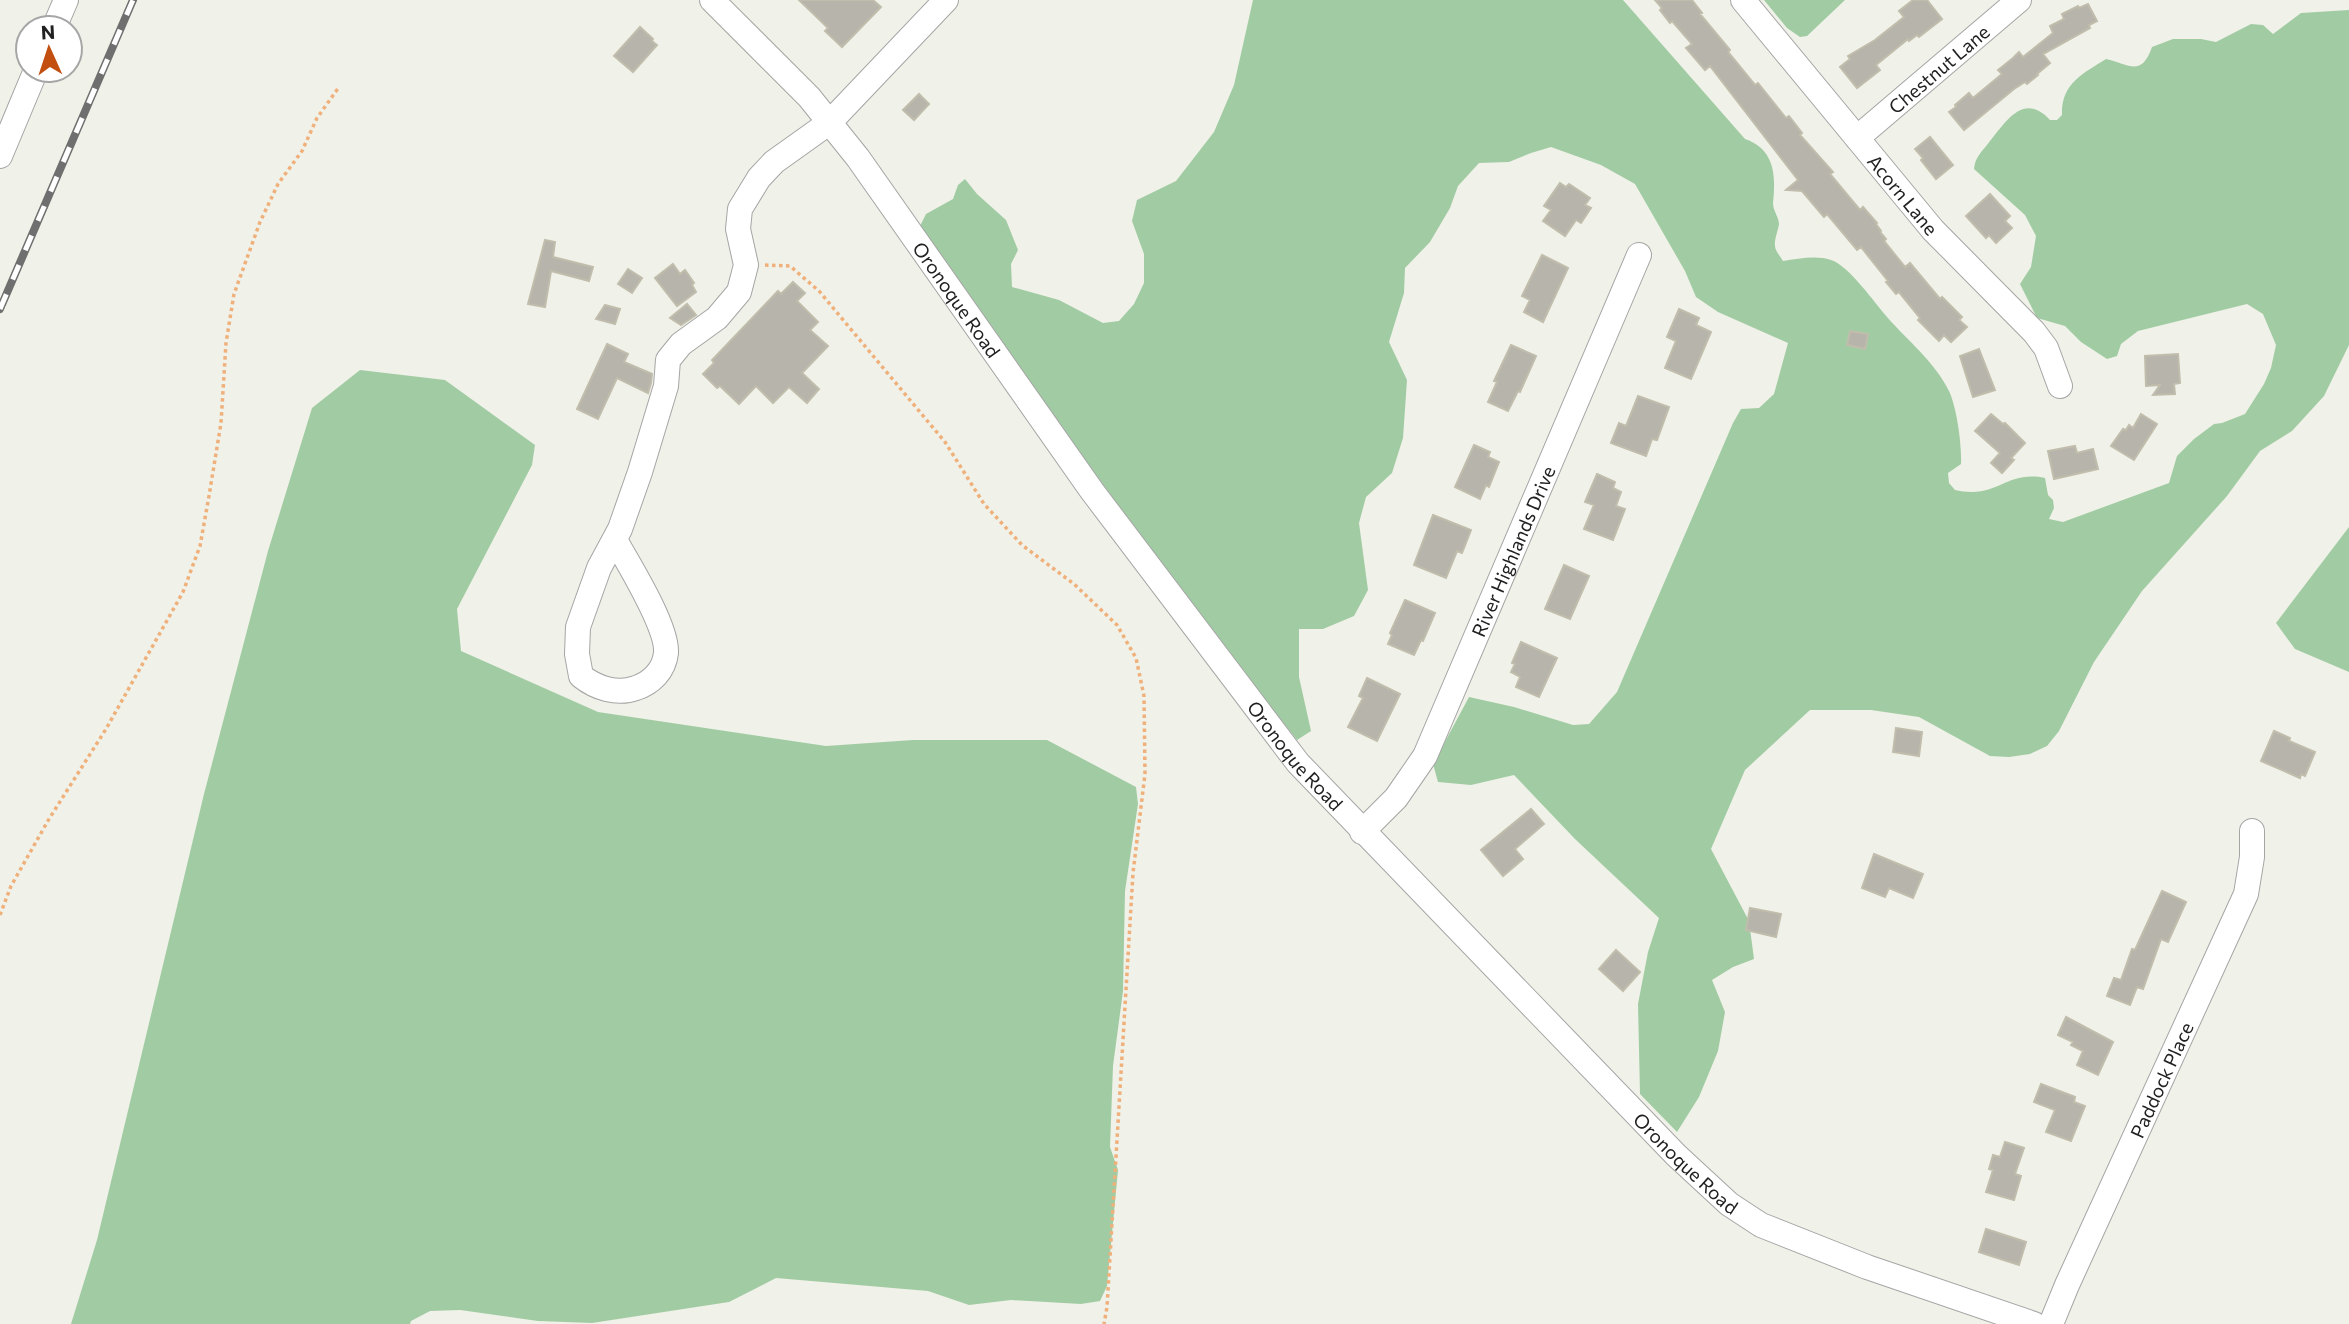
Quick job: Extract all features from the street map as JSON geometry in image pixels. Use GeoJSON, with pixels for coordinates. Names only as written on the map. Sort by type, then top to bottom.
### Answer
{"type":"FeatureCollection","features":[{"type":"Feature","properties":{"kind":"street","name":"Oronoque Road"},"geometry":{"type":"LineString","coordinates":[[712,0],[809,97],[858,158],[1054,437],[1298,763],[1676,1156],[1744,1216],[1761,1225],[1813,1247],[2034,1324]]}},
{"type":"Feature","properties":{"kind":"street"},"geometry":{"type":"LineString","coordinates":[[615,540],[655,617],[666,652],[656,677],[621,693],[590,684],[581,676],[577,654],[578,627],[599,568],[615,540],[640,472],[666,386],[667,360],[681,344],[717,318],[739,292],[746,265],[738,229],[740,209],[759,178],[774,162],[830,122],[946,0]]}},
{"type":"Feature","properties":{"kind":"street","name":"Acorn Lane"},"geometry":{"type":"LineString","coordinates":[[1743,0],[1952,251],[2034,332],[2046,348],[2060,386]]}},
{"type":"Feature","properties":{"kind":"street","name":"Chestnut Lane"},"geometry":{"type":"LineString","coordinates":[[1857,138],[2019,0]]}},
{"type":"Feature","properties":{"kind":"street"},"geometry":{"type":"LineString","coordinates":[[0,156],[30,84]]}},
{"type":"Feature","properties":{"kind":"street","name":"River Highlands Drive"},"geometry":{"type":"LineString","coordinates":[[1362,832],[1396,798],[1425,756],[1639,255]]}},
{"type":"Feature","properties":{"kind":"street","name":"Paddock Place"},"geometry":{"type":"LineString","coordinates":[[2051,1324],[2246,894],[2252,857],[2252,831]]}},
{"type":"Feature","properties":{"kind":"path"},"geometry":{"type":"LineString","coordinates":[[0,915],[11,886],[49,819],[106,729],[183,592],[201,545],[221,423],[226,343],[234,294],[260,222],[278,184],[302,151],[317,118],[339,87]]}},
{"type":"Feature","properties":{"kind":"path"},"geometry":{"type":"LineString","coordinates":[[746,265],[790,266],[819,291],[945,442],[984,503],[1022,545],[1074,584],[1117,625],[1136,658],[1144,696],[1145,774],[1133,873],[1104,1324]]}},
{"type":"Feature","properties":{"kind":"green space"},"geometry":{"type":"Polygon","coordinates":[[[1253,0],[1623,0],[1745,139],[1762,149],[1768,157],[1774,183],[1773,206],[1779,224],[1775,248],[1783,261],[1819,258],[1838,263],[1861,285],[1943,380],[1954,407],[1961,447],[1961,464],[1948,473],[1949,483],[1955,490],[1972,492],[1991,489],[2023,477],[2045,478],[2054,508],[2049,519],[2063,522],[2169,483],[2177,456],[2194,439],[2214,424],[2245,414],[2264,384],[2276,345],[2263,314],[2247,304],[2138,331],[2121,344],[2117,356],[2107,359],[2081,342],[2065,326],[2037,318],[2020,284],[2031,267],[2036,236],[2025,215],[1974,169],[1978,157],[2017,112],[2032,109],[2041,112],[2050,120],[2057,120],[2062,115],[2065,95],[2069,88],[2081,75],[2106,59],[2128,66],[2139,66],[2148,57],[2152,47],[2173,39],[2216,42],[2251,24],[2263,25],[2273,34],[2301,13],[2349,10],[2349,345],[2324,396],[2292,431],[2260,451],[2227,496],[2142,591],[2094,662],[2059,731],[2047,746],[2030,754],[1990,756],[1919,717],[1871,710],[1810,710],[1745,770],[1711,849],[1749,921],[1754,959],[1733,967],[1712,980],[1725,1012],[1718,1051],[1699,1097],[1677,1132],[1640,1094],[1638,1004],[1648,952],[1659,918],[1575,839],[1514,775],[1471,785],[1438,782],[1433,764],[1469,697],[1573,725],[1589,724],[1617,692],[1733,423],[1741,409],[1759,408],[1774,394],[1788,343],[1718,312],[1696,297],[1685,271],[1635,184],[1601,165],[1551,147],[1509,162],[1479,163],[1458,186],[1450,208],[1430,242],[1405,268],[1404,293],[1389,342],[1407,380],[1403,438],[1392,473],[1366,497],[1359,523],[1368,590],[1354,616],[1323,629],[1299,629],[1299,677],[1311,731],[1297,740],[1177,588],[919,228],[926,214],[953,199],[958,185],[965,179],[977,194],[1006,220],[1018,250],[1011,264],[1012,287],[1059,300],[1103,323],[1119,321],[1134,304],[1144,283],[1144,254],[1132,221],[1137,200],[1176,181],[1214,132],[1234,85],[1253,0]]]}},
{"type":"Feature","properties":{"kind":"green space"},"geometry":{"type":"Polygon","coordinates":[[[1764,0],[1845,0],[1807,36],[1800,37],[1787,28],[1764,0]]]}},
{"type":"Feature","properties":{"kind":"green space"},"geometry":{"type":"Polygon","coordinates":[[[360,370],[445,380],[535,445],[532,465],[457,609],[461,651],[598,712],[826,746],[913,740],[1047,740],[1136,787],[1138,804],[1125,891],[1123,991],[1113,1066],[1110,1147],[1118,1170],[1107,1286],[1100,1301],[1081,1304],[1011,1300],[969,1305],[928,1291],[776,1278],[729,1302],[592,1323],[538,1321],[460,1310],[430,1311],[410,1324],[71,1324],[97,1240],[204,794],[268,551],[312,408],[360,370]]]}},
{"type":"Feature","properties":{"kind":"green space"},"geometry":{"type":"Polygon","coordinates":[[[2349,527],[2349,672],[2295,649],[2276,623],[2349,527]]]}},
{"type":"Feature","properties":{"kind":"building"},"geometry":{"type":"Polygon","coordinates":[[[799,0],[873,0],[881,7],[842,47],[825,31],[828,28],[799,0]]]}},
{"type":"Feature","properties":{"kind":"building"},"geometry":{"type":"Polygon","coordinates":[[[1655,0],[1692,0],[1755,85],[1758,83],[1786,118],[1789,116],[1802,133],[1800,135],[1833,172],[1830,174],[1860,210],[1863,207],[1877,223],[1886,239],[1884,241],[1905,267],[1910,263],[1940,299],[1942,297],[1962,317],[1959,320],[1967,327],[1951,342],[1944,335],[1939,341],[1918,320],[1920,318],[1899,292],[1896,294],[1886,282],[1888,281],[1861,247],[1857,250],[1827,214],[1824,217],[1802,191],[1786,190],[1798,180],[1710,66],[1705,70],[1686,48],[1692,44],[1672,21],[1670,23],[1655,0]]]}},
{"type":"Feature","properties":{"kind":"building"},"geometry":{"type":"Polygon","coordinates":[[[1913,0],[1927,0],[1942,19],[1919,37],[1917,35],[1909,41],[1908,39],[1876,65],[1880,70],[1857,88],[1840,67],[1850,59],[1848,56],[1875,40],[1904,17],[1899,11],[1913,0]]]}},
{"type":"Feature","properties":{"kind":"building"},"geometry":{"type":"Polygon","coordinates":[[[2088,4],[2097,21],[2089,25],[2090,28],[2043,54],[2050,63],[2038,75],[2027,84],[2025,82],[2014,89],[1964,130],[1949,112],[1955,105],[1969,93],[1973,98],[2002,74],[1998,70],[2019,52],[2023,57],[2053,33],[2050,26],[2064,19],[2062,14],[2088,4]]]}},
{"type":"Feature","properties":{"kind":"building"},"geometry":{"type":"Polygon","coordinates":[[[640,27],[657,45],[633,72],[614,56],[640,27]]]}},
{"type":"Feature","properties":{"kind":"building"},"geometry":{"type":"Polygon","coordinates":[[[919,94],[929,104],[914,120],[903,110],[919,94]]]}},
{"type":"Feature","properties":{"kind":"building"},"geometry":{"type":"Polygon","coordinates":[[[1930,137],[1953,165],[1936,179],[1915,149],[1930,137]]]}},
{"type":"Feature","properties":{"kind":"building"},"geometry":{"type":"Polygon","coordinates":[[[1560,183],[1566,187],[1569,184],[1590,198],[1585,205],[1591,208],[1581,223],[1576,220],[1565,236],[1543,221],[1551,210],[1544,206],[1560,183]]]}},
{"type":"Feature","properties":{"kind":"building"},"geometry":{"type":"Polygon","coordinates":[[[1990,194],[2010,216],[2005,221],[2012,228],[1996,243],[1989,235],[1986,238],[1966,216],[1990,194]]]}},
{"type":"Feature","properties":{"kind":"building"},"geometry":{"type":"Polygon","coordinates":[[[545,240],[555,242],[553,257],[593,267],[589,281],[551,271],[545,307],[528,304],[545,240]]]}},
{"type":"Feature","properties":{"kind":"building"},"geometry":{"type":"Polygon","coordinates":[[[1542,255],[1568,268],[1543,322],[1524,312],[1530,300],[1522,296],[1542,255]]]}},
{"type":"Feature","properties":{"kind":"building"},"geometry":{"type":"Polygon","coordinates":[[[673,264],[680,274],[685,270],[694,283],[692,285],[696,292],[677,306],[655,278],[673,264]]]}},
{"type":"Feature","properties":{"kind":"building"},"geometry":{"type":"Polygon","coordinates":[[[628,269],[642,278],[632,293],[618,284],[628,269]]]}},
{"type":"Feature","properties":{"kind":"building"},"geometry":{"type":"Polygon","coordinates":[[[793,282],[805,293],[797,301],[818,322],[810,330],[828,346],[802,373],[819,389],[807,403],[789,387],[773,403],[756,386],[739,404],[703,374],[714,363],[712,360],[778,291],[781,294],[793,282]]]}},
{"type":"Feature","properties":{"kind":"building"},"geometry":{"type":"Polygon","coordinates":[[[687,304],[696,315],[681,325],[670,318],[687,304]]]}},
{"type":"Feature","properties":{"kind":"building"},"geometry":{"type":"Polygon","coordinates":[[[605,305],[620,309],[615,324],[596,319],[605,305]]]}},
{"type":"Feature","properties":{"kind":"building"},"geometry":{"type":"Polygon","coordinates":[[[1679,309],[1699,318],[1696,325],[1711,332],[1691,379],[1665,368],[1676,341],[1667,337],[1679,309]]]}},
{"type":"Feature","properties":{"kind":"building"},"geometry":{"type":"Polygon","coordinates":[[[1850,331],[1868,334],[1865,349],[1847,345],[1850,331]]]}},
{"type":"Feature","properties":{"kind":"building"},"geometry":{"type":"Polygon","coordinates":[[[607,344],[628,354],[624,362],[652,374],[651,383],[648,393],[617,378],[598,419],[577,409],[607,344]]]}},
{"type":"Feature","properties":{"kind":"building"},"geometry":{"type":"Polygon","coordinates":[[[1511,345],[1536,356],[1508,411],[1488,402],[1497,382],[1494,381],[1511,345]]]}},
{"type":"Feature","properties":{"kind":"building"},"geometry":{"type":"Polygon","coordinates":[[[1979,349],[1995,390],[1973,397],[1960,356],[1979,349]]]}},
{"type":"Feature","properties":{"kind":"building"},"geometry":{"type":"Polygon","coordinates":[[[2178,354],[2180,383],[2174,384],[2175,394],[2153,395],[2160,385],[2146,386],[2145,356],[2178,354]]]}},
{"type":"Feature","properties":{"kind":"building"},"geometry":{"type":"Polygon","coordinates":[[[1638,396],[1669,407],[1657,440],[1652,439],[1646,456],[1611,443],[1619,423],[1626,426],[1638,396]]]}},
{"type":"Feature","properties":{"kind":"building"},"geometry":{"type":"Polygon","coordinates":[[[1991,414],[2005,423],[2025,443],[2002,473],[1991,463],[2000,453],[1975,431],[1991,414]]]}},
{"type":"Feature","properties":{"kind":"building"},"geometry":{"type":"Polygon","coordinates":[[[2141,414],[2157,424],[2134,460],[2111,446],[2123,429],[2126,430],[2129,425],[2133,428],[2141,414]]]}},
{"type":"Feature","properties":{"kind":"building"},"geometry":{"type":"Polygon","coordinates":[[[1474,445],[1490,452],[1488,457],[1499,462],[1489,487],[1486,485],[1480,499],[1455,487],[1474,445]]]}},
{"type":"Feature","properties":{"kind":"building"},"geometry":{"type":"Polygon","coordinates":[[[2075,446],[2077,453],[2093,449],[2098,469],[2054,479],[2048,451],[2075,446]]]}},
{"type":"Feature","properties":{"kind":"building"},"geometry":{"type":"Polygon","coordinates":[[[1597,474],[1615,482],[1613,488],[1621,492],[1616,506],[1625,509],[1613,540],[1584,529],[1594,505],[1585,502],[1597,474]]]}},
{"type":"Feature","properties":{"kind":"building"},"geometry":{"type":"Polygon","coordinates":[[[1433,515],[1471,530],[1462,553],[1457,551],[1446,578],[1414,565],[1433,515]]]}},
{"type":"Feature","properties":{"kind":"building"},"geometry":{"type":"Polygon","coordinates":[[[1564,565],[1589,576],[1570,619],[1545,609],[1564,565]]]}},
{"type":"Feature","properties":{"kind":"building"},"geometry":{"type":"Polygon","coordinates":[[[1405,600],[1435,613],[1414,655],[1388,644],[1405,600]]]}},
{"type":"Feature","properties":{"kind":"building"},"geometry":{"type":"Polygon","coordinates":[[[1521,642],[1557,658],[1539,697],[1516,687],[1520,677],[1511,672],[1521,642]]]}},
{"type":"Feature","properties":{"kind":"building"},"geometry":{"type":"Polygon","coordinates":[[[1367,678],[1400,694],[1377,741],[1348,727],[1363,698],[1359,696],[1367,678]]]}},
{"type":"Feature","properties":{"kind":"building"},"geometry":{"type":"Polygon","coordinates":[[[1896,728],[1922,732],[1919,756],[1893,752],[1896,728]]]}},
{"type":"Feature","properties":{"kind":"building"},"geometry":{"type":"Polygon","coordinates":[[[2274,731],[2315,752],[2305,776],[2301,774],[2300,778],[2261,761],[2274,731]]]}},
{"type":"Feature","properties":{"kind":"building"},"geometry":{"type":"Polygon","coordinates":[[[1531,809],[1544,824],[1515,849],[1523,859],[1503,876],[1481,850],[1531,809]]]}},
{"type":"Feature","properties":{"kind":"building"},"geometry":{"type":"Polygon","coordinates":[[[1874,854],[1923,874],[1913,898],[1889,888],[1885,897],[1862,888],[1874,854]]]}},
{"type":"Feature","properties":{"kind":"building"},"geometry":{"type":"Polygon","coordinates":[[[2162,891],[2186,902],[2168,942],[2161,939],[2143,989],[2137,987],[2130,1005],[2107,996],[2114,978],[2121,980],[2132,949],[2135,950],[2162,891]]]}},
{"type":"Feature","properties":{"kind":"building"},"geometry":{"type":"Polygon","coordinates":[[[1750,908],[1781,914],[1776,937],[1746,930],[1750,908]]]}},
{"type":"Feature","properties":{"kind":"building"},"geometry":{"type":"Polygon","coordinates":[[[1616,950],[1640,972],[1623,991],[1599,969],[1616,950]]]}},
{"type":"Feature","properties":{"kind":"building"},"geometry":{"type":"Polygon","coordinates":[[[2066,1017],[2113,1042],[2098,1075],[2077,1065],[2083,1051],[2071,1045],[2073,1042],[2058,1035],[2066,1017]]]}},
{"type":"Feature","properties":{"kind":"building"},"geometry":{"type":"Polygon","coordinates":[[[2041,1084],[2075,1097],[2074,1102],[2085,1106],[2071,1141],[2046,1132],[2055,1110],[2034,1102],[2041,1084]]]}},
{"type":"Feature","properties":{"kind":"building"},"geometry":{"type":"Polygon","coordinates":[[[2005,1142],[2024,1148],[2015,1174],[2021,1176],[2014,1200],[1986,1192],[1993,1170],[1989,1169],[1993,1155],[2000,1157],[2005,1142]]]}},
{"type":"Feature","properties":{"kind":"building"},"geometry":{"type":"Polygon","coordinates":[[[1986,1229],[2026,1242],[2019,1265],[1979,1252],[1986,1229]]]}},
{"type":"Feature","properties":{"kind":"railway"},"geometry":{"type":"LineString","coordinates":[[0,309],[133,0]]}}]}
